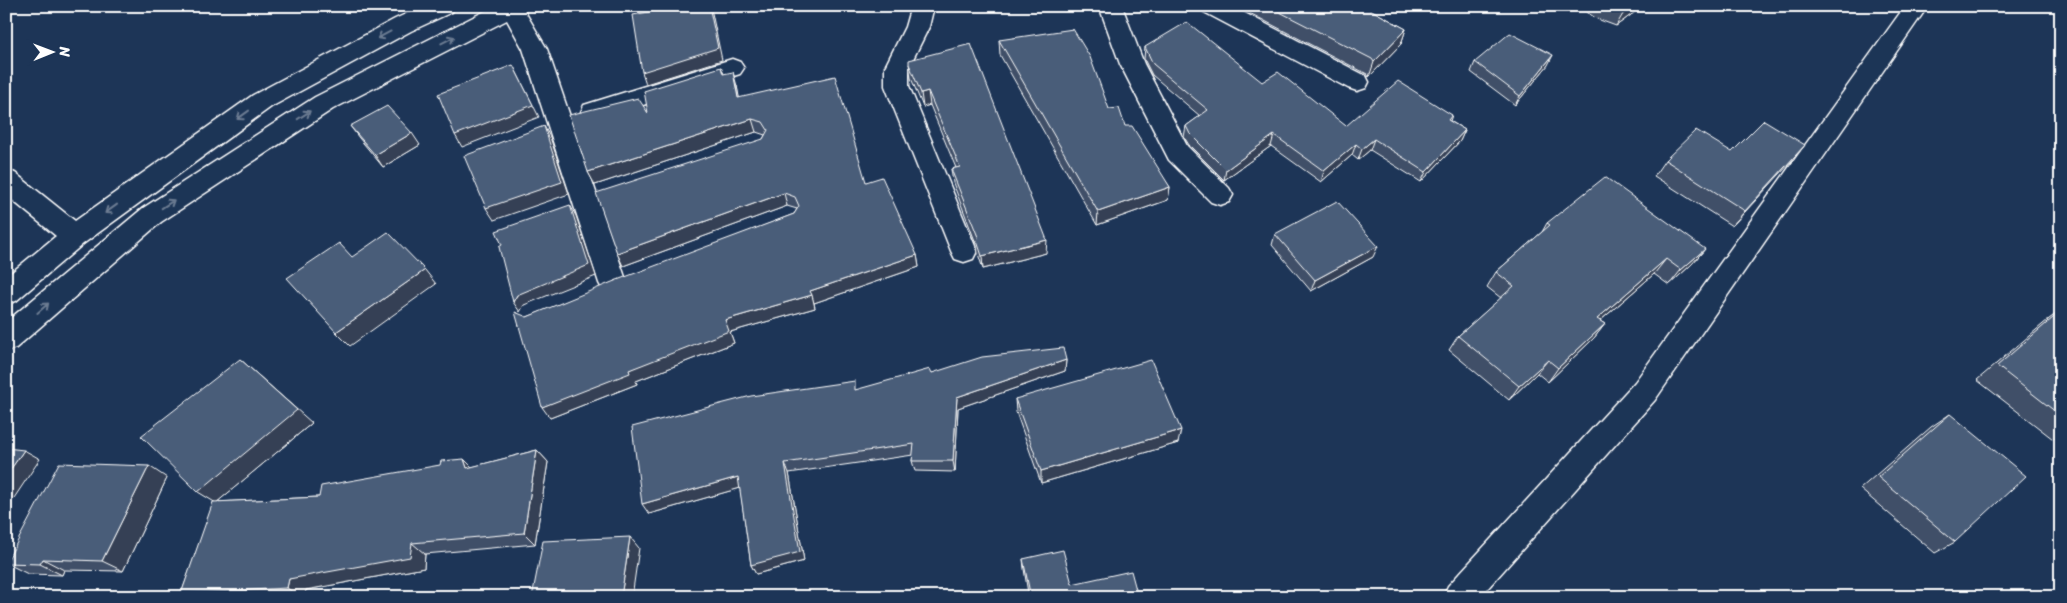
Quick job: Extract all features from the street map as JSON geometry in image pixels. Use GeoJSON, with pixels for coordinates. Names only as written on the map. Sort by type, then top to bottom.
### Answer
{"type":"FeatureCollection","features":[{"type":"Feature","properties":{"kind":"street"},"geometry":{"type":"LineString","coordinates":[[6,293],[74,236],[262,101],[403,25],[444,6]]}},
{"type":"Feature","properties":{"kind":"street"},"geometry":{"type":"LineString","coordinates":[[923,6],[917,27],[897,67],[897,86],[964,251]]}},
{"type":"Feature","properties":{"kind":"street"},"geometry":{"type":"LineString","coordinates":[[1110,6],[1132,64],[1178,154],[1220,195]]}},
{"type":"Feature","properties":{"kind":"street"},"geometry":{"type":"LineString","coordinates":[[1212,6],[1356,82]]}},
{"type":"Feature","properties":{"kind":"street"},"geometry":{"type":"LineString","coordinates":[[1459,597],[1645,391],[1917,6]]}},
{"type":"Feature","properties":{"kind":"street"},"geometry":{"type":"LineString","coordinates":[[6,339],[152,215],[168,204],[324,102],[513,7],[535,49],[550,126],[594,197],[623,279],[588,294]]}},
{"type":"Feature","properties":{"kind":"street"},"geometry":{"type":"LineString","coordinates":[[550,126],[732,68]]}},
{"type":"Feature","properties":{"kind":"street"},"geometry":{"type":"LineString","coordinates":[[6,180],[74,236]]}},
{"type":"Feature","properties":{"kind":"street"},"geometry":{"type":"LineString","coordinates":[[559,209],[594,197]]}},
{"type":"Feature","properties":{"kind":"building"},"geometry":{"type":"Polygon","coordinates":[[[679,6],[709,6],[718,48],[642,72],[633,15],[679,6]]]}},
{"type":"Feature","properties":{"kind":"building"},"geometry":{"type":"Polygon","coordinates":[[[1268,6],[1364,6],[1406,29],[1374,62],[1372,59],[1268,6]]]}},
{"type":"Feature","properties":{"kind":"building"},"geometry":{"type":"Polygon","coordinates":[[[1604,6],[1633,6],[1623,14],[1604,6]]]}},
{"type":"Feature","properties":{"kind":"building"},"geometry":{"type":"Polygon","coordinates":[[[1187,22],[1262,82],[1278,72],[1346,126],[1398,81],[1452,115],[1448,120],[1465,130],[1426,172],[1374,139],[1362,149],[1356,144],[1324,171],[1274,135],[1226,170],[1190,134],[1186,126],[1208,110],[1153,64],[1145,47],[1187,22]]]}},
{"type":"Feature","properties":{"kind":"building"},"geometry":{"type":"Polygon","coordinates":[[[1073,29],[1090,57],[1109,109],[1119,108],[1125,126],[1132,126],[1170,187],[1098,212],[999,40],[1073,29]]]}},
{"type":"Feature","properties":{"kind":"building"},"geometry":{"type":"Polygon","coordinates":[[[1510,33],[1553,55],[1520,96],[1475,62],[1510,33]]]}},
{"type":"Feature","properties":{"kind":"building"},"geometry":{"type":"Polygon","coordinates":[[[971,44],[1047,240],[982,256],[977,241],[978,237],[951,169],[960,167],[928,91],[921,93],[909,64],[909,60],[971,44]]]}},
{"type":"Feature","properties":{"kind":"building"},"geometry":{"type":"Polygon","coordinates":[[[513,65],[533,105],[455,135],[438,94],[513,65]]]}},
{"type":"Feature","properties":{"kind":"building"},"geometry":{"type":"Polygon","coordinates":[[[721,67],[723,74],[733,72],[738,98],[835,76],[866,182],[882,177],[917,255],[810,291],[812,295],[725,320],[729,331],[629,370],[630,373],[542,407],[515,312],[527,317],[617,280],[794,214],[799,206],[795,197],[784,193],[617,253],[596,193],[763,139],[768,130],[763,122],[752,119],[588,172],[569,115],[638,98],[648,113],[644,91],[721,67]]]}},
{"type":"Feature","properties":{"kind":"building"},"geometry":{"type":"Polygon","coordinates":[[[387,106],[412,133],[375,155],[350,126],[387,106]]]}},
{"type":"Feature","properties":{"kind":"building"},"geometry":{"type":"Polygon","coordinates":[[[1764,120],[1805,145],[1745,211],[1665,160],[1696,130],[1732,152],[1764,120]]]}},
{"type":"Feature","properties":{"kind":"building"},"geometry":{"type":"Polygon","coordinates":[[[544,126],[562,182],[486,208],[464,156],[544,126]]]}},
{"type":"Feature","properties":{"kind":"building"},"geometry":{"type":"Polygon","coordinates":[[[1605,177],[1705,249],[1681,270],[1666,259],[1597,319],[1605,324],[1558,368],[1548,360],[1519,386],[1458,336],[1514,286],[1496,272],[1550,225],[1547,223],[1605,177]]]}},
{"type":"Feature","properties":{"kind":"building"},"geometry":{"type":"Polygon","coordinates":[[[1337,201],[1378,246],[1315,280],[1275,234],[1337,201]]]}},
{"type":"Feature","properties":{"kind":"building"},"geometry":{"type":"Polygon","coordinates":[[[570,205],[589,265],[517,295],[513,302],[499,247],[502,245],[496,231],[570,205]]]}},
{"type":"Feature","properties":{"kind":"building"},"geometry":{"type":"Polygon","coordinates":[[[388,232],[425,270],[336,332],[287,278],[339,243],[352,257],[388,232]]]}},
{"type":"Feature","properties":{"kind":"building"},"geometry":{"type":"Polygon","coordinates":[[[2061,311],[2061,416],[1997,366],[2061,311]]]}},
{"type":"Feature","properties":{"kind":"building"},"geometry":{"type":"Polygon","coordinates":[[[1063,348],[1066,360],[957,397],[953,461],[912,461],[914,444],[785,463],[800,552],[751,565],[738,477],[642,504],[632,427],[751,396],[855,381],[855,390],[930,369],[932,373],[982,357],[1063,348]]]}},
{"type":"Feature","properties":{"kind":"building"},"geometry":{"type":"Polygon","coordinates":[[[240,359],[297,410],[198,492],[141,436],[240,359]]]}},
{"type":"Feature","properties":{"kind":"building"},"geometry":{"type":"Polygon","coordinates":[[[1151,360],[1181,430],[1041,471],[1015,399],[1151,360]]]}},
{"type":"Feature","properties":{"kind":"building"},"geometry":{"type":"Polygon","coordinates":[[[1950,414],[2026,476],[1955,542],[1878,477],[1950,414]]]}},
{"type":"Feature","properties":{"kind":"building"},"geometry":{"type":"Polygon","coordinates":[[[6,448],[24,450],[6,476],[6,448]]]}},
{"type":"Feature","properties":{"kind":"building"},"geometry":{"type":"Polygon","coordinates":[[[537,450],[524,533],[412,543],[410,557],[289,579],[287,588],[181,594],[213,502],[319,497],[321,486],[440,465],[441,461],[464,459],[467,468],[537,450]]]}},
{"type":"Feature","properties":{"kind":"building"},"geometry":{"type":"Polygon","coordinates":[[[59,463],[149,466],[102,561],[43,559],[40,564],[6,563],[59,463]]]}},
{"type":"Feature","properties":{"kind":"building"},"geometry":{"type":"Polygon","coordinates":[[[630,537],[621,597],[532,597],[543,541],[630,537]]]}},
{"type":"Feature","properties":{"kind":"building"},"geometry":{"type":"Polygon","coordinates":[[[1063,550],[1072,584],[1131,571],[1138,597],[1012,597],[1030,593],[1023,559],[1063,550]]]}}]}
